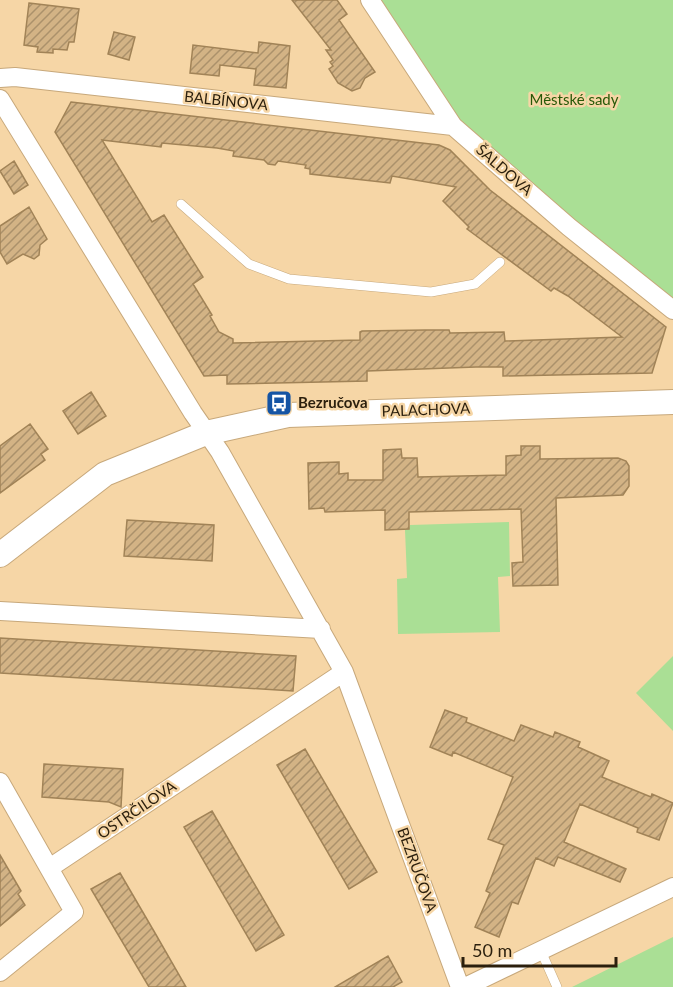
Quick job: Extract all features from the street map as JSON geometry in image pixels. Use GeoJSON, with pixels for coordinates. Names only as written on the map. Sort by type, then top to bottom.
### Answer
{"type":"FeatureCollection","features":[{"type":"Feature","properties":{"kind":"street","name":"ŠALDOVA"},"geometry":{"type":"LineString","coordinates":[[370,0],[453,126],[569,227],[673,310]]}},
{"type":"Feature","properties":{"kind":"street","name":"BALBÍNOVA"},"geometry":{"type":"LineString","coordinates":[[0,78],[15,77],[453,126]]}},
{"type":"Feature","properties":{"kind":"street","name":"BEZRUČOVA"},"geometry":{"type":"LineString","coordinates":[[0,99],[206,433],[220,452],[344,672],[460,987]]}},
{"type":"Feature","properties":{"kind":"street","name":"PALACHOVA"},"geometry":{"type":"LineString","coordinates":[[0,555],[105,474],[206,433],[288,415],[673,402]]}},
{"type":"Feature","properties":{"kind":"street"},"geometry":{"type":"LineString","coordinates":[[0,611],[321,629]]}},
{"type":"Feature","properties":{"kind":"street","name":"OSTRČILOVA"},"geometry":{"type":"LineString","coordinates":[[51,867],[344,672]]}},
{"type":"Feature","properties":{"kind":"street"},"geometry":{"type":"LineString","coordinates":[[0,782],[51,867],[74,912],[0,972]]}},
{"type":"Feature","properties":{"kind":"street"},"geometry":{"type":"LineString","coordinates":[[465,987],[673,887]]}},
{"type":"Feature","properties":{"kind":"lane"},"geometry":{"type":"LineString","coordinates":[[181,204],[249,264],[289,279],[431,292],[475,284],[500,262]]}},
{"type":"Feature","properties":{"kind":"lane"},"geometry":{"type":"LineString","coordinates":[[541,951],[557,987]]}},
{"type":"Feature","properties":{"kind":"green space","name":"Městské sady"},"geometry":{"type":"Polygon","coordinates":[[[370,0],[673,0],[673,310],[453,126],[370,0]]]}},
{"type":"Feature","properties":{"kind":"green space"},"geometry":{"type":"Polygon","coordinates":[[[509,522],[510,576],[498,577],[500,632],[398,634],[397,579],[407,578],[405,530],[409,529],[410,525],[509,522]]]}},
{"type":"Feature","properties":{"kind":"green space"},"geometry":{"type":"Polygon","coordinates":[[[673,656],[673,731],[636,693],[673,656]]]}},
{"type":"Feature","properties":{"kind":"green space"},"geometry":{"type":"Polygon","coordinates":[[[673,937],[673,987],[572,987],[673,937]]]}},
{"type":"Feature","properties":{"kind":"building"},"geometry":{"type":"Polygon","coordinates":[[[292,0],[337,0],[347,14],[339,20],[375,72],[365,78],[360,88],[352,91],[338,83],[329,69],[333,66],[330,62],[333,60],[326,50],[331,50],[292,0]]]}},
{"type":"Feature","properties":{"kind":"building"},"geometry":{"type":"Polygon","coordinates":[[[29,3],[79,9],[74,42],[69,42],[67,50],[53,49],[53,53],[37,52],[38,47],[24,45],[29,3]]]}},
{"type":"Feature","properties":{"kind":"building"},"geometry":{"type":"Polygon","coordinates":[[[114,32],[135,37],[129,60],[108,54],[114,32]]]}},
{"type":"Feature","properties":{"kind":"building"},"geometry":{"type":"Polygon","coordinates":[[[259,42],[290,46],[286,88],[254,85],[256,69],[220,65],[219,76],[190,73],[193,45],[258,53],[259,42]]]}},
{"type":"Feature","properties":{"kind":"building"},"geometry":{"type":"Polygon","coordinates":[[[71,102],[439,145],[450,150],[490,190],[666,327],[652,373],[503,376],[503,367],[476,367],[367,371],[367,381],[227,384],[227,375],[204,376],[55,132],[71,102]],[[102,140],[152,222],[164,215],[203,277],[193,284],[212,315],[210,316],[219,332],[233,339],[233,343],[360,340],[362,331],[425,330],[449,330],[450,333],[504,332],[505,341],[622,337],[568,296],[554,288],[551,291],[467,229],[469,227],[443,201],[456,187],[392,176],[390,183],[310,174],[310,169],[305,168],[306,165],[278,161],[275,165],[268,164],[264,160],[233,156],[234,151],[162,143],[161,147],[102,140]]]}},
{"type":"Feature","properties":{"kind":"building"},"geometry":{"type":"Polygon","coordinates":[[[14,161],[28,185],[14,194],[0,171],[14,161]]]}},
{"type":"Feature","properties":{"kind":"building"},"geometry":{"type":"Polygon","coordinates":[[[29,207],[47,239],[40,245],[39,255],[34,259],[23,254],[7,264],[0,252],[0,226],[29,207]]]}},
{"type":"Feature","properties":{"kind":"building"},"geometry":{"type":"Polygon","coordinates":[[[91,392],[106,416],[78,434],[63,411],[91,392]]]}},
{"type":"Feature","properties":{"kind":"building"},"geometry":{"type":"Polygon","coordinates":[[[30,424],[48,449],[41,454],[45,460],[0,493],[0,446],[30,424]]]}},
{"type":"Feature","properties":{"kind":"building"},"geometry":{"type":"Polygon","coordinates":[[[521,446],[540,446],[540,459],[618,458],[626,461],[629,466],[629,486],[623,495],[556,498],[558,585],[513,586],[512,563],[523,562],[521,509],[409,512],[409,529],[385,530],[385,510],[325,512],[324,508],[309,509],[308,463],[339,462],[339,474],[348,473],[348,480],[383,480],[383,450],[401,449],[402,458],[417,458],[418,477],[506,475],[506,456],[521,455],[521,446]]]}},
{"type":"Feature","properties":{"kind":"building"},"geometry":{"type":"Polygon","coordinates":[[[127,520],[214,525],[212,561],[124,556],[127,520]]]}},
{"type":"Feature","properties":{"kind":"building"},"geometry":{"type":"Polygon","coordinates":[[[0,638],[296,656],[293,691],[0,673],[0,638]]]}},
{"type":"Feature","properties":{"kind":"building"},"geometry":{"type":"Polygon","coordinates":[[[445,710],[467,718],[466,722],[514,741],[521,725],[553,737],[555,732],[580,742],[578,747],[609,761],[602,777],[651,797],[652,794],[673,803],[659,840],[637,832],[638,828],[580,804],[564,842],[626,869],[620,882],[558,857],[554,866],[536,858],[518,904],[512,902],[499,937],[475,927],[490,893],[486,891],[504,845],[488,839],[513,777],[453,752],[452,756],[430,747],[445,710]]]}},
{"type":"Feature","properties":{"kind":"building"},"geometry":{"type":"Polygon","coordinates":[[[305,749],[377,872],[349,889],[277,765],[305,749]]]}},
{"type":"Feature","properties":{"kind":"building"},"geometry":{"type":"Polygon","coordinates":[[[44,764],[123,769],[121,807],[109,802],[42,797],[44,764]]]}},
{"type":"Feature","properties":{"kind":"building"},"geometry":{"type":"Polygon","coordinates":[[[212,811],[284,935],[256,951],[184,827],[212,811]]]}},
{"type":"Feature","properties":{"kind":"building"},"geometry":{"type":"Polygon","coordinates":[[[0,855],[21,891],[18,894],[25,905],[0,926],[0,855]]]}},
{"type":"Feature","properties":{"kind":"building"},"geometry":{"type":"Polygon","coordinates":[[[120,873],[186,987],[149,987],[91,889],[120,873]]]}},
{"type":"Feature","properties":{"kind":"building"},"geometry":{"type":"Polygon","coordinates":[[[388,956],[402,982],[393,987],[335,987],[388,956]]]}},
{"type":"Feature","properties":{"kind":"place","name":"Bezručova"},"geometry":{"type":"Point","coordinates":[279,403]}}]}
